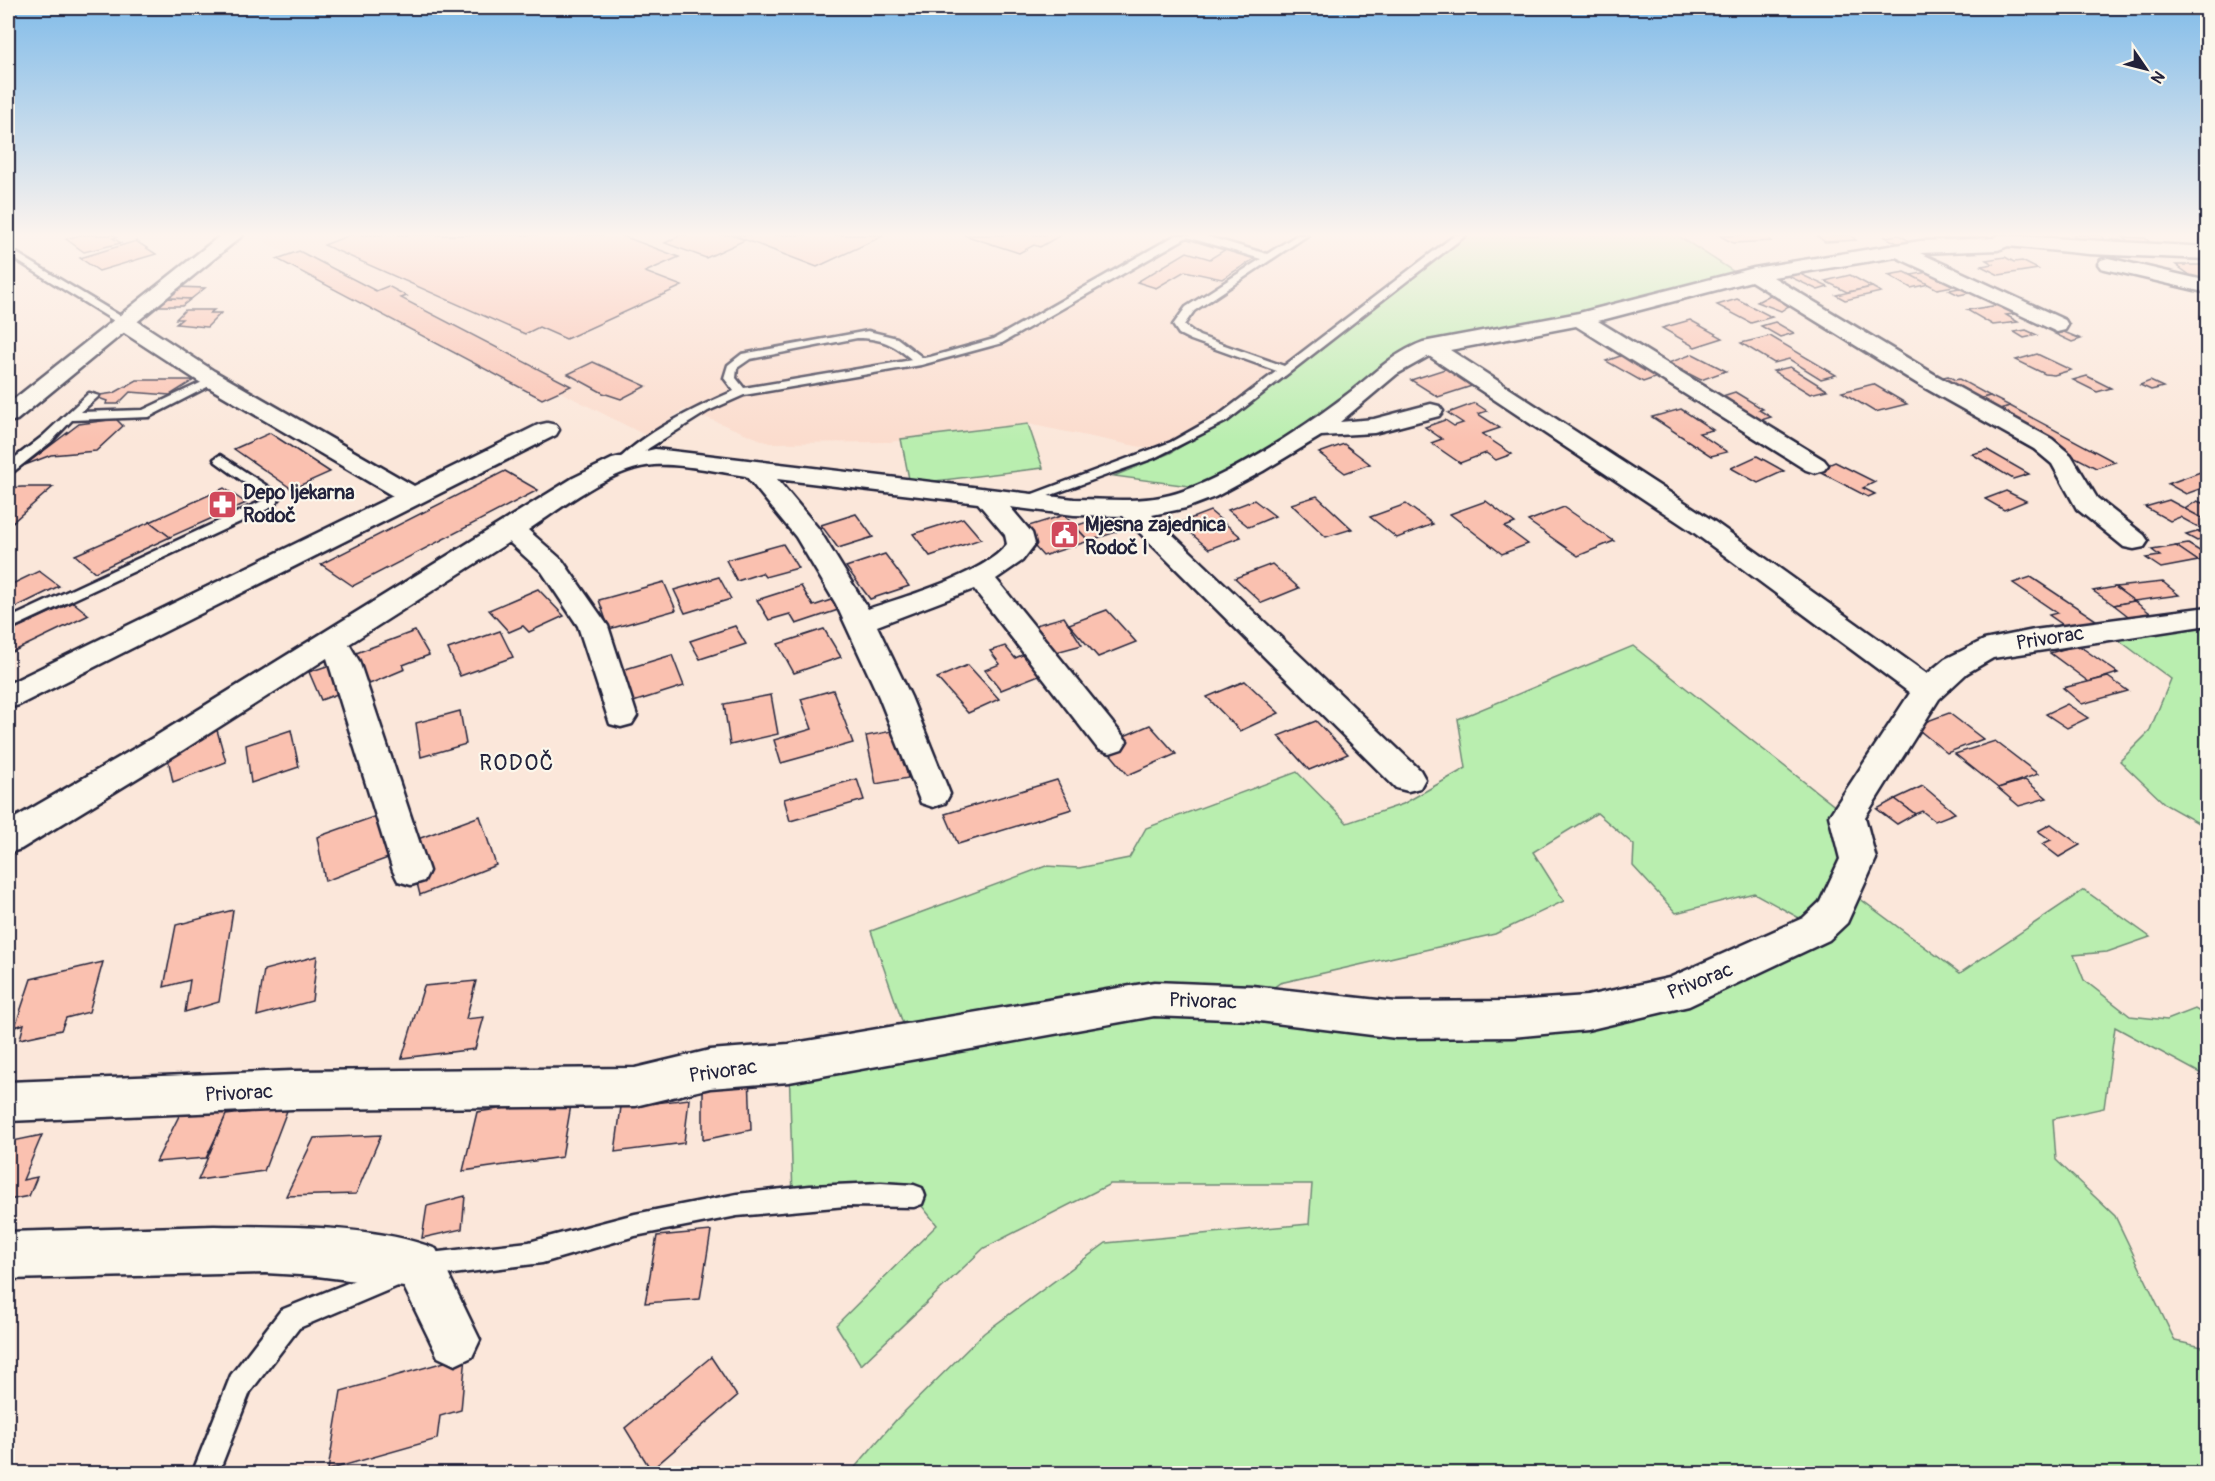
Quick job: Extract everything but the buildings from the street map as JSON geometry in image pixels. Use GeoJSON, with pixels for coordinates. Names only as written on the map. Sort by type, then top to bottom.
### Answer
{"type":"FeatureCollection","features":[{"type":"Feature","properties":{"kind":"street"},"geometry":{"type":"LineString","coordinates":[[8,415],[144,304]]}},
{"type":"Feature","properties":{"kind":"street"},"geometry":{"type":"LineString","coordinates":[[8,839],[168,744],[605,470],[621,464],[655,458],[1074,507],[1130,508],[1177,502],[1206,491],[1254,466],[1316,428],[1354,400],[1389,369],[1412,354],[1431,348],[1580,319],[1638,304]]}},
{"type":"Feature","properties":{"kind":"street"},"geometry":{"type":"LineString","coordinates":[[1803,304],[1926,379],[2043,444],[2062,460],[2086,503],[2134,541]]}},
{"type":"Feature","properties":{"kind":"street"},"geometry":{"type":"LineString","coordinates":[[2014,304],[2057,325]]}},
{"type":"Feature","properties":{"kind":"street"},"geometry":{"type":"LineString","coordinates":[[1580,319],[1815,465]]}},
{"type":"Feature","properties":{"kind":"street"},"geometry":{"type":"LineString","coordinates":[[123,322],[213,380],[413,496]]}},
{"type":"Feature","properties":{"kind":"street"},"geometry":{"type":"LineString","coordinates":[[1431,348],[1733,547],[1928,691]]}},
{"type":"Feature","properties":{"kind":"street"},"geometry":{"type":"LineString","coordinates":[[1316,428],[1338,431],[1365,428],[1394,423],[1431,411]]}},
{"type":"Feature","properties":{"kind":"street"},"geometry":{"type":"LineString","coordinates":[[8,697],[547,430]]}},
{"type":"Feature","properties":{"kind":"street"},"geometry":{"type":"LineString","coordinates":[[754,469],[815,544],[860,622],[908,723],[933,794]]}},
{"type":"Feature","properties":{"kind":"street"},"geometry":{"type":"LineString","coordinates":[[860,622],[979,577],[1010,561],[1022,544],[1018,533],[987,497]]}},
{"type":"Feature","properties":{"kind":"street"},"geometry":{"type":"LineString","coordinates":[[1130,508],[1408,779]]}},
{"type":"Feature","properties":{"kind":"street"},"geometry":{"type":"LineString","coordinates":[[511,530],[552,566],[593,626],[621,716]]}},
{"type":"Feature","properties":{"kind":"street"},"geometry":{"type":"LineString","coordinates":[[979,577],[1110,741]]}},
{"type":"Feature","properties":{"kind":"street","name":"Privorac"},"geometry":{"type":"LineString","coordinates":[[8,1102],[292,1090],[635,1087],[710,1069],[789,1063],[1154,999],[1252,1003],[1396,1020],[1512,1019],[1587,1013],[1676,994],[1816,929],[1834,912],[1858,859],[1847,816],[1928,691],[1956,666],[1984,650],[2034,640],[2206,615]]}},
{"type":"Feature","properties":{"kind":"street"},"geometry":{"type":"LineString","coordinates":[[331,640],[344,661],[411,871]]}},
{"type":"Feature","properties":{"kind":"street"},"geometry":{"type":"LineString","coordinates":[[8,1256],[239,1248],[368,1256],[419,1266],[455,1340]]}},
{"type":"Feature","properties":{"kind":"lane"},"geometry":{"type":"LineString","coordinates":[[94,304],[123,322]]}},
{"type":"Feature","properties":{"kind":"lane"},"geometry":{"type":"LineString","coordinates":[[621,464],[645,445],[704,408],[741,392],[921,362],[998,341],[1063,304]]}},
{"type":"Feature","properties":{"kind":"lane"},"geometry":{"type":"LineString","coordinates":[[1198,304],[1190,309],[1178,325],[1183,332],[1286,370]]}},
{"type":"Feature","properties":{"kind":"lane"},"geometry":{"type":"LineString","coordinates":[[1021,501],[1125,465],[1197,434],[1373,304]]}},
{"type":"Feature","properties":{"kind":"lane"},"geometry":{"type":"LineString","coordinates":[[741,392],[730,378],[732,367],[746,356],[857,335],[873,334],[892,338],[921,362]]}},
{"type":"Feature","properties":{"kind":"lane"},"geometry":{"type":"LineString","coordinates":[[69,416],[145,414],[213,380]]}},
{"type":"Feature","properties":{"kind":"lane"},"geometry":{"type":"LineString","coordinates":[[8,469],[47,438],[93,396]]}},
{"type":"Feature","properties":{"kind":"lane"},"geometry":{"type":"LineString","coordinates":[[8,625],[269,503],[274,497],[220,459]]}},
{"type":"Feature","properties":{"kind":"lane"},"geometry":{"type":"LineString","coordinates":[[206,1473],[240,1384],[290,1319],[419,1266],[530,1254],[637,1224],[793,1198],[872,1192],[914,1196]]}},
{"type":"Feature","properties":{"kind":"shaded area"},"geometry":{"type":"Polygon","coordinates":[[[387,304],[1376,304],[1214,427],[1170,453],[1028,424],[889,442],[769,443],[685,409],[645,435],[387,304]]]}},
{"type":"Feature","properties":{"kind":"green space"},"geometry":{"type":"Polygon","coordinates":[[[1376,304],[1623,304],[1572,317],[1439,342],[1314,424],[1204,488],[1114,476],[1170,453],[1214,427],[1376,304]]]}},
{"type":"Feature","properties":{"kind":"green space"},"geometry":{"type":"Polygon","coordinates":[[[1028,424],[1043,468],[910,484],[901,439],[1028,424]]]}},
{"type":"Feature","properties":{"kind":"green space"},"geometry":{"type":"Polygon","coordinates":[[[2207,617],[2207,828],[2166,805],[2120,761],[2149,732],[2171,679],[2112,635],[2207,617]]]}},
{"type":"Feature","properties":{"kind":"green space"},"geometry":{"type":"Polygon","coordinates":[[[1633,646],[1847,816],[1858,859],[1801,919],[1754,893],[1676,913],[1633,866],[1634,845],[1597,813],[1533,852],[1564,901],[1495,934],[1280,983],[1253,1002],[1512,1019],[1759,956],[1844,887],[1960,973],[2084,890],[2150,937],[2107,952],[2074,955],[2084,980],[2130,1016],[2167,1020],[2195,1009],[2207,1016],[2207,1077],[2115,1027],[2104,1108],[2053,1119],[2056,1160],[2115,1216],[2175,1341],[2207,1348],[2207,1473],[850,1473],[896,1420],[984,1333],[1106,1243],[1309,1224],[1312,1184],[1110,1184],[984,1248],[861,1365],[836,1325],[937,1225],[914,1196],[793,1199],[789,1063],[909,1041],[871,931],[1046,866],[1079,868],[1129,858],[1146,828],[1297,772],[1347,823],[1403,804],[1466,768],[1458,719],[1633,646]]]}},
{"type":"Feature","properties":{"kind":"place","name":"Depo ljekarna Rodoč"},"geometry":{"type":"Point","coordinates":[222,504]}},
{"type":"Feature","properties":{"kind":"place","name":"Mjesna zajednica Rodoč I"},"geometry":{"type":"Point","coordinates":[1064,535]}},
{"type":"Feature","properties":{"kind":"district","name":"RODOČ"},"geometry":{"type":"Point","coordinates":[517,763]}}]}
